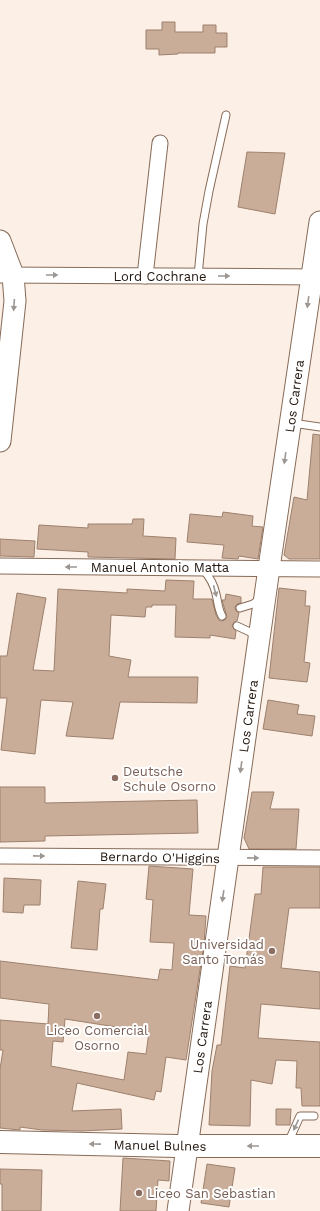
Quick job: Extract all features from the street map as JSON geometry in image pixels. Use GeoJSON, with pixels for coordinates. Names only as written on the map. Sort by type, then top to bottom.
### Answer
{"type":"FeatureCollection","features":[{"type":"Feature","properties":{"kind":"main road","name":"Los Carrera"},"geometry":{"type":"LineString","coordinates":[[178,1211],[290,423],[316,277],[320,222]]}},
{"type":"Feature","properties":{"kind":"main road"},"geometry":{"type":"LineString","coordinates":[[0,241],[6,275],[14,301],[0,441]]}},
{"type":"Feature","properties":{"kind":"main road","name":"Manuel Bulnes"},"geometry":{"type":"LineString","coordinates":[[0,1142],[187,1146],[320,1146]]}},
{"type":"Feature","properties":{"kind":"street"},"geometry":{"type":"LineString","coordinates":[[145,276],[160,143]]}},
{"type":"Feature","properties":{"kind":"street","name":"Lord Cochrane"},"geometry":{"type":"LineString","coordinates":[[6,275],[316,277]]}},
{"type":"Feature","properties":{"kind":"street","name":"Manuel Antonio Matta"},"geometry":{"type":"LineString","coordinates":[[0,566],[320,569]]}},
{"type":"Feature","properties":{"kind":"street","name":"Bernardo O'Higgins"},"geometry":{"type":"LineString","coordinates":[[0,856],[320,858]]}},
{"type":"Feature","properties":{"kind":"lane"},"geometry":{"type":"LineString","coordinates":[[198,276],[203,224],[226,115]]}},
{"type":"Feature","properties":{"kind":"lane"},"geometry":{"type":"LineString","coordinates":[[290,423],[320,426]]}},
{"type":"Feature","properties":{"kind":"lane"},"geometry":{"type":"LineString","coordinates":[[202,568],[213,585],[222,616]]}},
{"type":"Feature","properties":{"kind":"lane"},"geometry":{"type":"LineString","coordinates":[[240,608],[252,604],[265,593]]}},
{"type":"Feature","properties":{"kind":"lane"},"geometry":{"type":"LineString","coordinates":[[236,626],[250,632],[258,641]]}},
{"type":"Feature","properties":{"kind":"lane"},"geometry":{"type":"LineString","coordinates":[[287,1146],[300,1116],[314,1116]]}},
{"type":"Feature","properties":{"kind":"building"},"geometry":{"type":"Polygon","coordinates":[[[162,22],[175,22],[175,32],[203,32],[203,25],[216,25],[216,33],[227,33],[227,47],[215,47],[215,53],[178,53],[159,55],[159,49],[146,49],[146,30],[162,30],[162,22]]]}},
{"type":"Feature","properties":{"kind":"building"},"geometry":{"type":"Polygon","coordinates":[[[247,152],[285,153],[275,214],[238,207],[247,152]]]}},
{"type":"Feature","properties":{"kind":"building"},"geometry":{"type":"Polygon","coordinates":[[[313,434],[320,435],[320,559],[289,559],[284,555],[294,497],[307,500],[313,434]]]}},
{"type":"Feature","properties":{"kind":"building"},"geometry":{"type":"Polygon","coordinates":[[[223,512],[253,516],[252,526],[263,527],[258,559],[239,556],[238,559],[222,558],[224,545],[187,542],[190,514],[222,517],[223,512]]]}},
{"type":"Feature","properties":{"kind":"building"},"geometry":{"type":"Polygon","coordinates":[[[133,519],[144,519],[143,536],[176,538],[175,559],[88,557],[88,552],[37,549],[39,525],[88,528],[88,524],[132,524],[133,519]]]}},
{"type":"Feature","properties":{"kind":"building"},"geometry":{"type":"Polygon","coordinates":[[[0,539],[35,541],[34,557],[0,556],[0,539]]]}},
{"type":"Feature","properties":{"kind":"building"},"geometry":{"type":"Polygon","coordinates":[[[166,580],[194,581],[193,599],[212,599],[216,615],[221,621],[225,620],[227,617],[222,600],[225,600],[226,594],[241,597],[241,603],[237,604],[235,607],[236,611],[239,613],[237,621],[234,622],[232,626],[236,631],[235,639],[210,635],[210,638],[175,637],[176,605],[152,605],[152,607],[146,607],[145,617],[111,615],[109,656],[131,660],[128,677],[198,677],[197,703],[120,702],[113,739],[66,736],[73,702],[41,700],[35,754],[1,750],[7,698],[0,698],[0,656],[7,656],[17,593],[46,598],[33,670],[54,671],[58,589],[127,593],[127,589],[165,591],[166,580]]]}},
{"type":"Feature","properties":{"kind":"building"},"geometry":{"type":"Polygon","coordinates":[[[279,588],[306,591],[305,606],[310,606],[304,662],[310,663],[307,682],[269,678],[279,588]]]}},
{"type":"Feature","properties":{"kind":"building"},"geometry":{"type":"Polygon","coordinates":[[[268,700],[299,705],[297,714],[315,716],[312,736],[263,729],[268,700]]]}},
{"type":"Feature","properties":{"kind":"building"},"geometry":{"type":"Polygon","coordinates":[[[0,787],[45,787],[45,803],[197,800],[198,833],[45,836],[45,841],[0,842],[0,787]]]}},
{"type":"Feature","properties":{"kind":"building"},"geometry":{"type":"Polygon","coordinates":[[[252,792],[274,792],[270,809],[299,809],[296,849],[249,849],[244,838],[252,792]]]}},
{"type":"Feature","properties":{"kind":"building","name":"Liceo Comercial Osorno"},"geometry":{"type":"Polygon","coordinates":[[[149,866],[193,869],[189,915],[206,916],[204,944],[186,1060],[166,1057],[161,1092],[156,1091],[154,1100],[77,1083],[72,1111],[121,1109],[122,1129],[82,1131],[42,1130],[20,1127],[20,1130],[0,1128],[0,1069],[3,1050],[0,1050],[0,1020],[48,1024],[49,1004],[0,998],[0,961],[158,980],[160,969],[172,970],[174,943],[150,942],[153,900],[146,899],[149,866]],[[65,1019],[63,1042],[53,1041],[51,1066],[124,1080],[128,1052],[146,1054],[149,1032],[65,1019]]]}},
{"type":"Feature","properties":{"kind":"building"},"geometry":{"type":"Polygon","coordinates":[[[263,867],[320,867],[320,908],[289,908],[281,968],[320,972],[320,1009],[261,1004],[258,1038],[320,1042],[320,1106],[302,1106],[301,1088],[296,1088],[297,1061],[276,1060],[272,1084],[251,1080],[250,1126],[209,1125],[212,1071],[217,1045],[221,1045],[230,966],[245,968],[255,894],[261,894],[263,867]]]}},
{"type":"Feature","properties":{"kind":"building"},"geometry":{"type":"Polygon","coordinates":[[[4,878],[41,880],[40,905],[24,905],[23,913],[3,912],[4,878]]]}},
{"type":"Feature","properties":{"kind":"building"},"geometry":{"type":"Polygon","coordinates":[[[78,881],[106,884],[103,909],[100,909],[97,950],[71,948],[78,881]]]}},
{"type":"Feature","properties":{"kind":"building"},"geometry":{"type":"Polygon","coordinates":[[[276,1109],[291,1109],[290,1125],[276,1125],[276,1109]]]}},
{"type":"Feature","properties":{"kind":"building","name":"Liceo San Sebastian"},"geometry":{"type":"Polygon","coordinates":[[[123,1158],[170,1161],[169,1181],[158,1180],[156,1211],[120,1211],[123,1158]]]}},
{"type":"Feature","properties":{"kind":"building"},"geometry":{"type":"Polygon","coordinates":[[[207,1164],[235,1168],[229,1207],[201,1203],[207,1164]]]}},
{"type":"Feature","properties":{"kind":"building"},"geometry":{"type":"Polygon","coordinates":[[[0,1169],[42,1170],[41,1211],[2,1211],[2,1184],[0,1184],[0,1169]]]}},
{"type":"Feature","properties":{"kind":"place","name":"Deutsche Schule Osorno"},"geometry":{"type":"Point","coordinates":[115,778]}},
{"type":"Feature","properties":{"kind":"place","name":"Universidad Santo Tomás"},"geometry":{"type":"Point","coordinates":[272,951]}},
{"type":"Feature","properties":{"kind":"place","name":"Liceo Comercial Osorno"},"geometry":{"type":"Point","coordinates":[97,1016]}},
{"type":"Feature","properties":{"kind":"place","name":"Liceo San Sebastian"},"geometry":{"type":"Point","coordinates":[139,1193]}}]}
